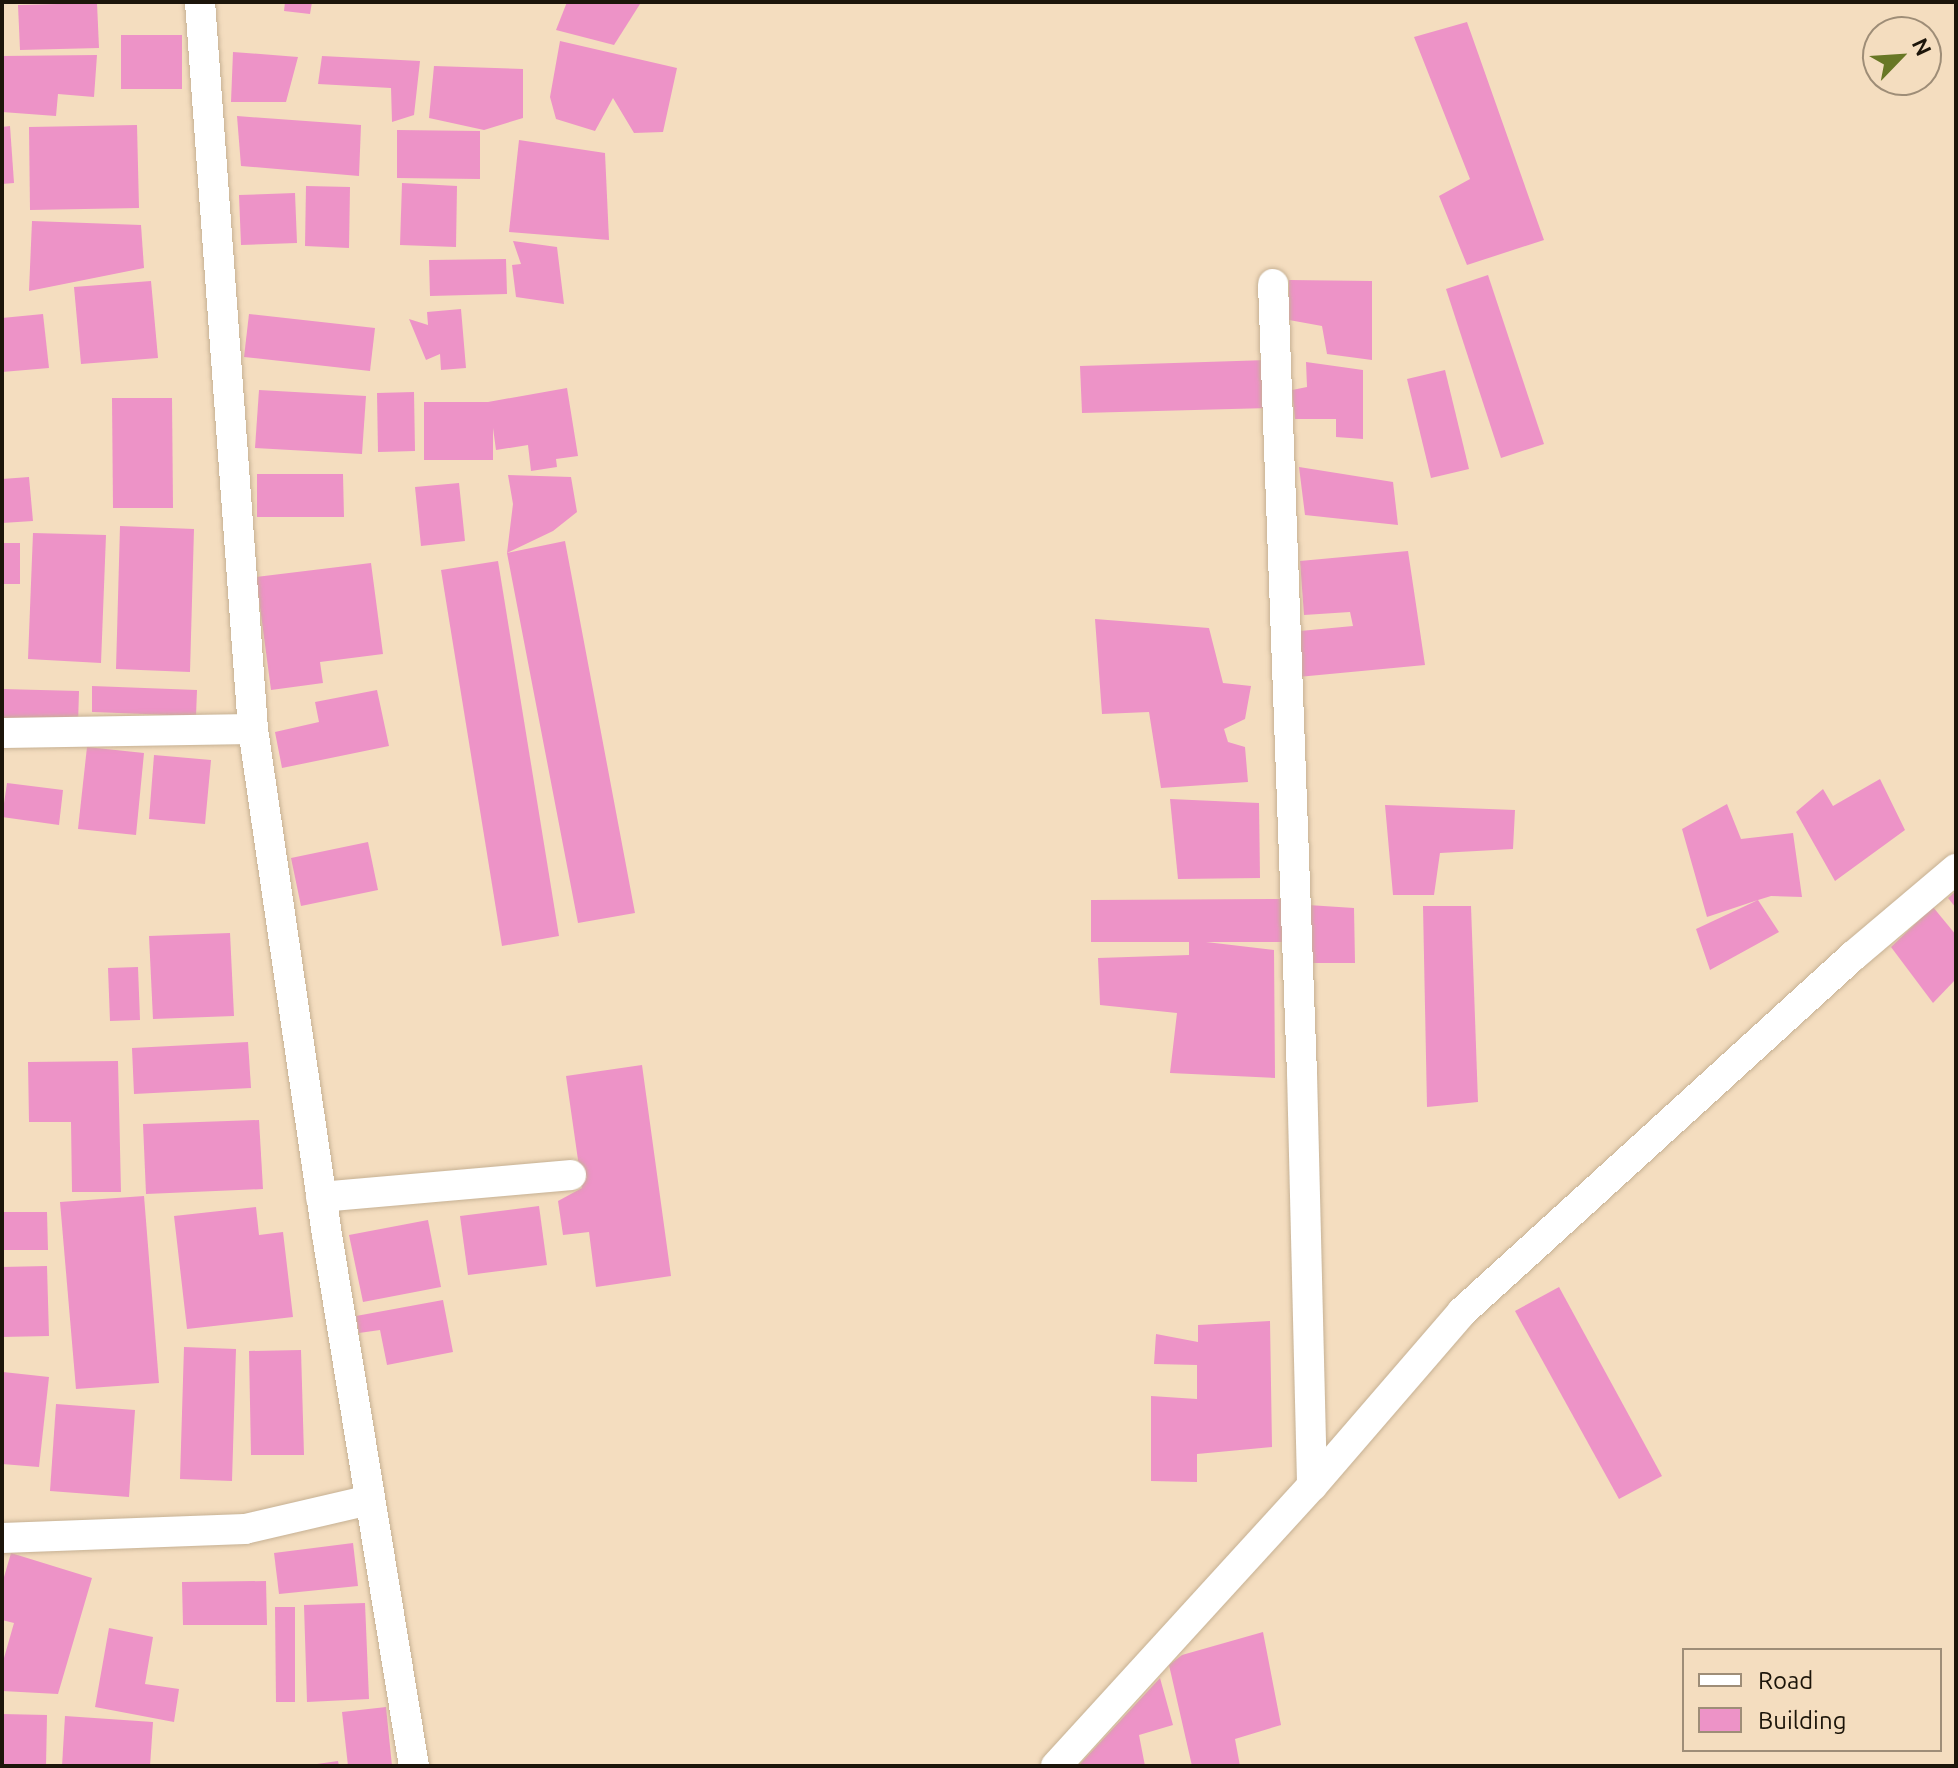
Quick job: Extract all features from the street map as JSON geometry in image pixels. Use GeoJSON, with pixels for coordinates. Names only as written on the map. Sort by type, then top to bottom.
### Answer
{"type":"FeatureCollection","features":[{"type":"Feature","properties":{"kind":"street"},"geometry":{"type":"LineString","coordinates":[[200,2],[253,729],[321,1197],[414,1766]]}},
{"type":"Feature","properties":{"kind":"street"},"geometry":{"type":"LineString","coordinates":[[1273,284],[1302,1073],[1312,1486]]}},
{"type":"Feature","properties":{"kind":"street"},"geometry":{"type":"LineString","coordinates":[[2,733],[253,729]]}},
{"type":"Feature","properties":{"kind":"street"},"geometry":{"type":"LineString","coordinates":[[1056,1766],[1312,1486],[1462,1312],[1853,956],[1956,869]]}},
{"type":"Feature","properties":{"kind":"street"},"geometry":{"type":"LineString","coordinates":[[321,1197],[571,1175]]}},
{"type":"Feature","properties":{"kind":"street"},"geometry":{"type":"LineString","coordinates":[[2,1538],[245,1529],[370,1500]]}},
{"type":"Feature","properties":{"kind":"building"},"geometry":{"type":"Polygon","coordinates":[[[285,2],[312,2],[310,14],[284,11],[285,2]]]}},
{"type":"Feature","properties":{"kind":"building"},"geometry":{"type":"Polygon","coordinates":[[[567,2],[640,4],[614,45],[556,30],[567,2]]]}},
{"type":"Feature","properties":{"kind":"building"},"geometry":{"type":"Polygon","coordinates":[[[97,3],[99,48],[20,50],[18,5],[97,3]]]}},
{"type":"Feature","properties":{"kind":"building"},"geometry":{"type":"Polygon","coordinates":[[[1467,22],[1544,240],[1467,265],[1439,196],[1470,179],[1414,37],[1467,22]]]}},
{"type":"Feature","properties":{"kind":"building"},"geometry":{"type":"Polygon","coordinates":[[[121,35],[182,35],[182,89],[121,89],[121,35]]]}},
{"type":"Feature","properties":{"kind":"building"},"geometry":{"type":"Polygon","coordinates":[[[560,41],[677,68],[663,132],[634,133],[613,98],[595,131],[556,119],[550,97],[560,41]]]}},
{"type":"Feature","properties":{"kind":"building"},"geometry":{"type":"Polygon","coordinates":[[[233,52],[298,57],[286,102],[231,102],[233,52]]]}},
{"type":"Feature","properties":{"kind":"building"},"geometry":{"type":"Polygon","coordinates":[[[97,55],[94,97],[58,94],[56,116],[2,112],[2,56],[97,55]]]}},
{"type":"Feature","properties":{"kind":"building"},"geometry":{"type":"Polygon","coordinates":[[[322,56],[420,61],[414,115],[392,122],[391,88],[318,84],[322,56]]]}},
{"type":"Feature","properties":{"kind":"building"},"geometry":{"type":"Polygon","coordinates":[[[434,66],[523,69],[523,118],[484,130],[429,118],[434,66]]]}},
{"type":"Feature","properties":{"kind":"building"},"geometry":{"type":"Polygon","coordinates":[[[237,116],[361,125],[359,176],[241,166],[237,116]]]}},
{"type":"Feature","properties":{"kind":"building"},"geometry":{"type":"Polygon","coordinates":[[[137,125],[139,208],[30,210],[29,127],[137,125]]]}},
{"type":"Feature","properties":{"kind":"building"},"geometry":{"type":"Polygon","coordinates":[[[10,126],[14,183],[2,184],[2,127],[10,126]]]}},
{"type":"Feature","properties":{"kind":"building"},"geometry":{"type":"Polygon","coordinates":[[[397,130],[480,131],[480,179],[397,178],[397,130]]]}},
{"type":"Feature","properties":{"kind":"building"},"geometry":{"type":"Polygon","coordinates":[[[519,140],[605,153],[609,240],[509,232],[519,140]]]}},
{"type":"Feature","properties":{"kind":"building"},"geometry":{"type":"Polygon","coordinates":[[[402,183],[457,186],[456,247],[400,245],[402,183]]]}},
{"type":"Feature","properties":{"kind":"building"},"geometry":{"type":"Polygon","coordinates":[[[306,186],[350,187],[349,248],[305,246],[306,186]]]}},
{"type":"Feature","properties":{"kind":"building"},"geometry":{"type":"Polygon","coordinates":[[[295,193],[297,243],[241,245],[239,195],[295,193]]]}},
{"type":"Feature","properties":{"kind":"building"},"geometry":{"type":"Polygon","coordinates":[[[32,221],[141,225],[144,268],[29,291],[32,221]]]}},
{"type":"Feature","properties":{"kind":"building"},"geometry":{"type":"Polygon","coordinates":[[[513,241],[557,247],[564,304],[516,297],[512,265],[521,264],[513,241]]]}},
{"type":"Feature","properties":{"kind":"building"},"geometry":{"type":"Polygon","coordinates":[[[506,259],[507,294],[430,296],[429,260],[506,259]]]}},
{"type":"Feature","properties":{"kind":"building"},"geometry":{"type":"Polygon","coordinates":[[[1488,275],[1544,444],[1501,458],[1446,289],[1488,275]]]}},
{"type":"Feature","properties":{"kind":"building"},"geometry":{"type":"Polygon","coordinates":[[[1289,280],[1372,281],[1372,360],[1327,354],[1322,326],[1289,320],[1289,280]]]}},
{"type":"Feature","properties":{"kind":"building"},"geometry":{"type":"Polygon","coordinates":[[[151,281],[158,358],[81,364],[74,287],[151,281]]]}},
{"type":"Feature","properties":{"kind":"building"},"geometry":{"type":"Polygon","coordinates":[[[461,309],[466,368],[441,370],[440,354],[426,360],[409,319],[428,325],[427,312],[461,309]]]}},
{"type":"Feature","properties":{"kind":"building"},"geometry":{"type":"Polygon","coordinates":[[[43,314],[49,368],[2,372],[2,318],[43,314]]]}},
{"type":"Feature","properties":{"kind":"building"},"geometry":{"type":"Polygon","coordinates":[[[249,314],[375,328],[370,371],[244,357],[249,314]]]}},
{"type":"Feature","properties":{"kind":"building"},"geometry":{"type":"Polygon","coordinates":[[[1268,360],[1269,408],[1082,413],[1080,366],[1268,360]]]}},
{"type":"Feature","properties":{"kind":"building"},"geometry":{"type":"Polygon","coordinates":[[[1306,362],[1363,370],[1363,439],[1336,437],[1336,419],[1295,419],[1292,390],[1307,387],[1306,362]]]}},
{"type":"Feature","properties":{"kind":"building"},"geometry":{"type":"Polygon","coordinates":[[[1445,370],[1469,469],[1431,478],[1407,379],[1445,370]]]}},
{"type":"Feature","properties":{"kind":"building"},"geometry":{"type":"Polygon","coordinates":[[[567,388],[578,456],[556,459],[557,467],[531,471],[528,445],[496,450],[493,428],[493,460],[424,460],[424,402],[488,402],[567,388]]]}},
{"type":"Feature","properties":{"kind":"building"},"geometry":{"type":"Polygon","coordinates":[[[259,390],[366,396],[362,454],[255,448],[259,390]]]}},
{"type":"Feature","properties":{"kind":"building"},"geometry":{"type":"Polygon","coordinates":[[[414,392],[415,451],[378,452],[377,393],[414,392]]]}},
{"type":"Feature","properties":{"kind":"building"},"geometry":{"type":"Polygon","coordinates":[[[112,398],[172,398],[173,508],[113,508],[112,398]]]}},
{"type":"Feature","properties":{"kind":"building"},"geometry":{"type":"Polygon","coordinates":[[[1299,467],[1393,482],[1398,525],[1305,515],[1299,467]]]}},
{"type":"Feature","properties":{"kind":"building"},"geometry":{"type":"Polygon","coordinates":[[[257,474],[343,474],[344,517],[257,517],[257,474]]]}},
{"type":"Feature","properties":{"kind":"building"},"geometry":{"type":"Polygon","coordinates":[[[508,475],[571,477],[577,512],[553,531],[507,553],[513,504],[508,475]]]}},
{"type":"Feature","properties":{"kind":"building"},"geometry":{"type":"Polygon","coordinates":[[[29,477],[33,521],[2,523],[2,479],[29,477]]]}},
{"type":"Feature","properties":{"kind":"building"},"geometry":{"type":"Polygon","coordinates":[[[459,483],[465,541],[421,546],[415,487],[459,483]]]}},
{"type":"Feature","properties":{"kind":"building"},"geometry":{"type":"Polygon","coordinates":[[[120,526],[194,529],[190,672],[116,669],[120,526]]]}},
{"type":"Feature","properties":{"kind":"building"},"geometry":{"type":"Polygon","coordinates":[[[33,533],[106,535],[101,663],[28,659],[33,533]]]}},
{"type":"Feature","properties":{"kind":"building"},"geometry":{"type":"Polygon","coordinates":[[[565,541],[635,913],[578,923],[507,553],[565,541]]]}},
{"type":"Feature","properties":{"kind":"building"},"geometry":{"type":"Polygon","coordinates":[[[2,543],[20,543],[20,584],[2,584],[2,543]]]}},
{"type":"Feature","properties":{"kind":"building"},"geometry":{"type":"Polygon","coordinates":[[[1408,551],[1425,665],[1298,677],[1300,631],[1353,626],[1350,612],[1304,615],[1300,561],[1408,551]]]}},
{"type":"Feature","properties":{"kind":"building"},"geometry":{"type":"Polygon","coordinates":[[[498,561],[559,936],[502,946],[441,570],[498,561]]]}},
{"type":"Feature","properties":{"kind":"building"},"geometry":{"type":"Polygon","coordinates":[[[371,563],[383,654],[320,662],[323,683],[271,690],[256,577],[371,563]]]}},
{"type":"Feature","properties":{"kind":"building"},"geometry":{"type":"Polygon","coordinates":[[[1095,619],[1209,628],[1223,683],[1251,686],[1245,719],[1224,729],[1228,742],[1245,747],[1248,782],[1161,788],[1149,712],[1102,714],[1095,619]]]}},
{"type":"Feature","properties":{"kind":"building"},"geometry":{"type":"Polygon","coordinates":[[[92,686],[197,690],[196,716],[92,712],[92,686]]]}},
{"type":"Feature","properties":{"kind":"building"},"geometry":{"type":"Polygon","coordinates":[[[2,689],[79,691],[78,723],[2,721],[2,689]]]}},
{"type":"Feature","properties":{"kind":"building"},"geometry":{"type":"Polygon","coordinates":[[[377,690],[389,746],[282,768],[275,732],[319,722],[315,702],[377,690]]]}},
{"type":"Feature","properties":{"kind":"building"},"geometry":{"type":"Polygon","coordinates":[[[87,747],[144,753],[136,835],[78,829],[87,747]]]}},
{"type":"Feature","properties":{"kind":"building"},"geometry":{"type":"Polygon","coordinates":[[[154,755],[211,760],[205,824],[149,819],[154,755]]]}},
{"type":"Feature","properties":{"kind":"building"},"geometry":{"type":"Polygon","coordinates":[[[1880,779],[1905,830],[1835,881],[1796,812],[1823,789],[1833,806],[1880,779]]]}},
{"type":"Feature","properties":{"kind":"building"},"geometry":{"type":"Polygon","coordinates":[[[7,783],[63,790],[59,825],[2,817],[7,783]]]}},
{"type":"Feature","properties":{"kind":"building"},"geometry":{"type":"Polygon","coordinates":[[[1170,799],[1259,803],[1260,878],[1178,879],[1170,799]]]}},
{"type":"Feature","properties":{"kind":"building"},"geometry":{"type":"Polygon","coordinates":[[[1727,804],[1741,839],[1793,833],[1802,897],[1771,896],[1707,917],[1682,829],[1727,804]]]}},
{"type":"Feature","properties":{"kind":"building"},"geometry":{"type":"Polygon","coordinates":[[[1385,805],[1515,810],[1513,849],[1440,853],[1434,895],[1393,895],[1385,805]]]}},
{"type":"Feature","properties":{"kind":"building"},"geometry":{"type":"Polygon","coordinates":[[[368,842],[378,890],[301,906],[291,858],[368,842]]]}},
{"type":"Feature","properties":{"kind":"building"},"geometry":{"type":"Polygon","coordinates":[[[1956,891],[1956,908],[1948,898],[1956,891]]]}},
{"type":"Feature","properties":{"kind":"building"},"geometry":{"type":"Polygon","coordinates":[[[1288,899],[1288,942],[1206,942],[1274,950],[1275,1078],[1170,1073],[1177,1013],[1100,1005],[1098,958],[1189,955],[1189,942],[1091,942],[1091,900],[1288,899]]]}},
{"type":"Feature","properties":{"kind":"building"},"geometry":{"type":"Polygon","coordinates":[[[1758,900],[1779,932],[1710,970],[1696,929],[1758,900]]]}},
{"type":"Feature","properties":{"kind":"building"},"geometry":{"type":"Polygon","coordinates":[[[1308,905],[1354,908],[1355,963],[1309,963],[1308,905]]]}},
{"type":"Feature","properties":{"kind":"building"},"geometry":{"type":"Polygon","coordinates":[[[1423,906],[1471,906],[1478,1102],[1427,1107],[1423,906]]]}},
{"type":"Feature","properties":{"kind":"building"},"geometry":{"type":"Polygon","coordinates":[[[1933,907],[1956,935],[1956,979],[1933,1003],[1891,947],[1933,907]]]}},
{"type":"Feature","properties":{"kind":"building"},"geometry":{"type":"Polygon","coordinates":[[[230,933],[234,1016],[153,1019],[149,936],[230,933]]]}},
{"type":"Feature","properties":{"kind":"building"},"geometry":{"type":"Polygon","coordinates":[[[138,967],[140,1020],[110,1021],[108,968],[138,967]]]}},
{"type":"Feature","properties":{"kind":"building"},"geometry":{"type":"Polygon","coordinates":[[[248,1042],[251,1088],[134,1094],[132,1048],[248,1042]]]}},
{"type":"Feature","properties":{"kind":"building"},"geometry":{"type":"Polygon","coordinates":[[[118,1061],[121,1192],[72,1192],[71,1122],[29,1122],[28,1062],[118,1061]]]}},
{"type":"Feature","properties":{"kind":"building"},"geometry":{"type":"Polygon","coordinates":[[[642,1065],[671,1276],[596,1287],[589,1232],[563,1235],[558,1201],[582,1188],[566,1076],[642,1065]]]}},
{"type":"Feature","properties":{"kind":"building"},"geometry":{"type":"Polygon","coordinates":[[[259,1120],[263,1189],[146,1194],[143,1124],[259,1120]]]}},
{"type":"Feature","properties":{"kind":"building"},"geometry":{"type":"Polygon","coordinates":[[[144,1196],[159,1383],[76,1389],[60,1202],[144,1196]]]}},
{"type":"Feature","properties":{"kind":"building"},"geometry":{"type":"Polygon","coordinates":[[[539,1206],[547,1265],[468,1275],[460,1216],[539,1206]]]}},
{"type":"Feature","properties":{"kind":"building"},"geometry":{"type":"Polygon","coordinates":[[[256,1207],[259,1235],[283,1232],[293,1317],[187,1329],[174,1216],[256,1207]]]}},
{"type":"Feature","properties":{"kind":"building"},"geometry":{"type":"Polygon","coordinates":[[[2,1212],[47,1212],[48,1250],[2,1250],[2,1212]]]}},
{"type":"Feature","properties":{"kind":"building"},"geometry":{"type":"Polygon","coordinates":[[[428,1220],[441,1287],[363,1302],[349,1235],[428,1220]]]}},
{"type":"Feature","properties":{"kind":"building"},"geometry":{"type":"Polygon","coordinates":[[[47,1266],[49,1336],[2,1337],[2,1267],[47,1266]]]}},
{"type":"Feature","properties":{"kind":"building"},"geometry":{"type":"Polygon","coordinates":[[[1559,1287],[1662,1476],[1619,1499],[1515,1311],[1559,1287]]]}},
{"type":"Feature","properties":{"kind":"building"},"geometry":{"type":"Polygon","coordinates":[[[443,1300],[453,1352],[387,1365],[380,1330],[359,1333],[356,1316],[443,1300]]]}},
{"type":"Feature","properties":{"kind":"building"},"geometry":{"type":"Polygon","coordinates":[[[1270,1321],[1272,1447],[1197,1454],[1197,1482],[1151,1481],[1151,1396],[1197,1399],[1197,1365],[1154,1364],[1156,1334],[1198,1342],[1198,1325],[1270,1321]]]}},
{"type":"Feature","properties":{"kind":"building"},"geometry":{"type":"Polygon","coordinates":[[[184,1347],[236,1349],[232,1481],[180,1479],[184,1347]]]}},
{"type":"Feature","properties":{"kind":"building"},"geometry":{"type":"Polygon","coordinates":[[[301,1350],[304,1455],[251,1455],[249,1351],[301,1350]]]}},
{"type":"Feature","properties":{"kind":"building"},"geometry":{"type":"Polygon","coordinates":[[[3,1372],[49,1377],[39,1467],[2,1464],[3,1372]]]}},
{"type":"Feature","properties":{"kind":"building"},"geometry":{"type":"Polygon","coordinates":[[[56,1404],[135,1410],[129,1497],[50,1491],[56,1404]]]}},
{"type":"Feature","properties":{"kind":"building"},"geometry":{"type":"Polygon","coordinates":[[[353,1543],[358,1586],[279,1594],[274,1553],[353,1543]]]}},
{"type":"Feature","properties":{"kind":"building"},"geometry":{"type":"Polygon","coordinates":[[[11,1553],[92,1578],[58,1694],[2,1691],[2,1665],[14,1623],[2,1620],[2,1584],[11,1553]]]}},
{"type":"Feature","properties":{"kind":"building"},"geometry":{"type":"Polygon","coordinates":[[[266,1581],[267,1625],[183,1625],[182,1582],[266,1581]]]}},
{"type":"Feature","properties":{"kind":"building"},"geometry":{"type":"Polygon","coordinates":[[[365,1603],[369,1699],[307,1702],[304,1605],[365,1603]]]}},
{"type":"Feature","properties":{"kind":"building"},"geometry":{"type":"Polygon","coordinates":[[[275,1607],[295,1607],[295,1702],[276,1702],[275,1607]]]}},
{"type":"Feature","properties":{"kind":"building"},"geometry":{"type":"Polygon","coordinates":[[[109,1628],[153,1637],[145,1684],[179,1689],[174,1722],[95,1707],[109,1628]]]}},
{"type":"Feature","properties":{"kind":"building"},"geometry":{"type":"Polygon","coordinates":[[[1263,1632],[1281,1725],[1235,1739],[1240,1766],[1192,1766],[1169,1665],[1182,1655],[1263,1632]]]}},
{"type":"Feature","properties":{"kind":"building"},"geometry":{"type":"Polygon","coordinates":[[[1160,1678],[1173,1725],[1139,1735],[1145,1766],[1080,1764],[1160,1678]]]}},
{"type":"Feature","properties":{"kind":"building"},"geometry":{"type":"Polygon","coordinates":[[[386,1707],[392,1766],[348,1766],[342,1712],[386,1707]]]}},
{"type":"Feature","properties":{"kind":"building"},"geometry":{"type":"Polygon","coordinates":[[[2,1714],[47,1715],[46,1766],[2,1766],[2,1714]]]}},
{"type":"Feature","properties":{"kind":"building"},"geometry":{"type":"Polygon","coordinates":[[[65,1716],[153,1722],[150,1766],[62,1766],[65,1716]]]}},
{"type":"Feature","properties":{"kind":"building"},"geometry":{"type":"Polygon","coordinates":[[[338,1761],[339,1766],[317,1766],[317,1764],[338,1761]]]}}]}
